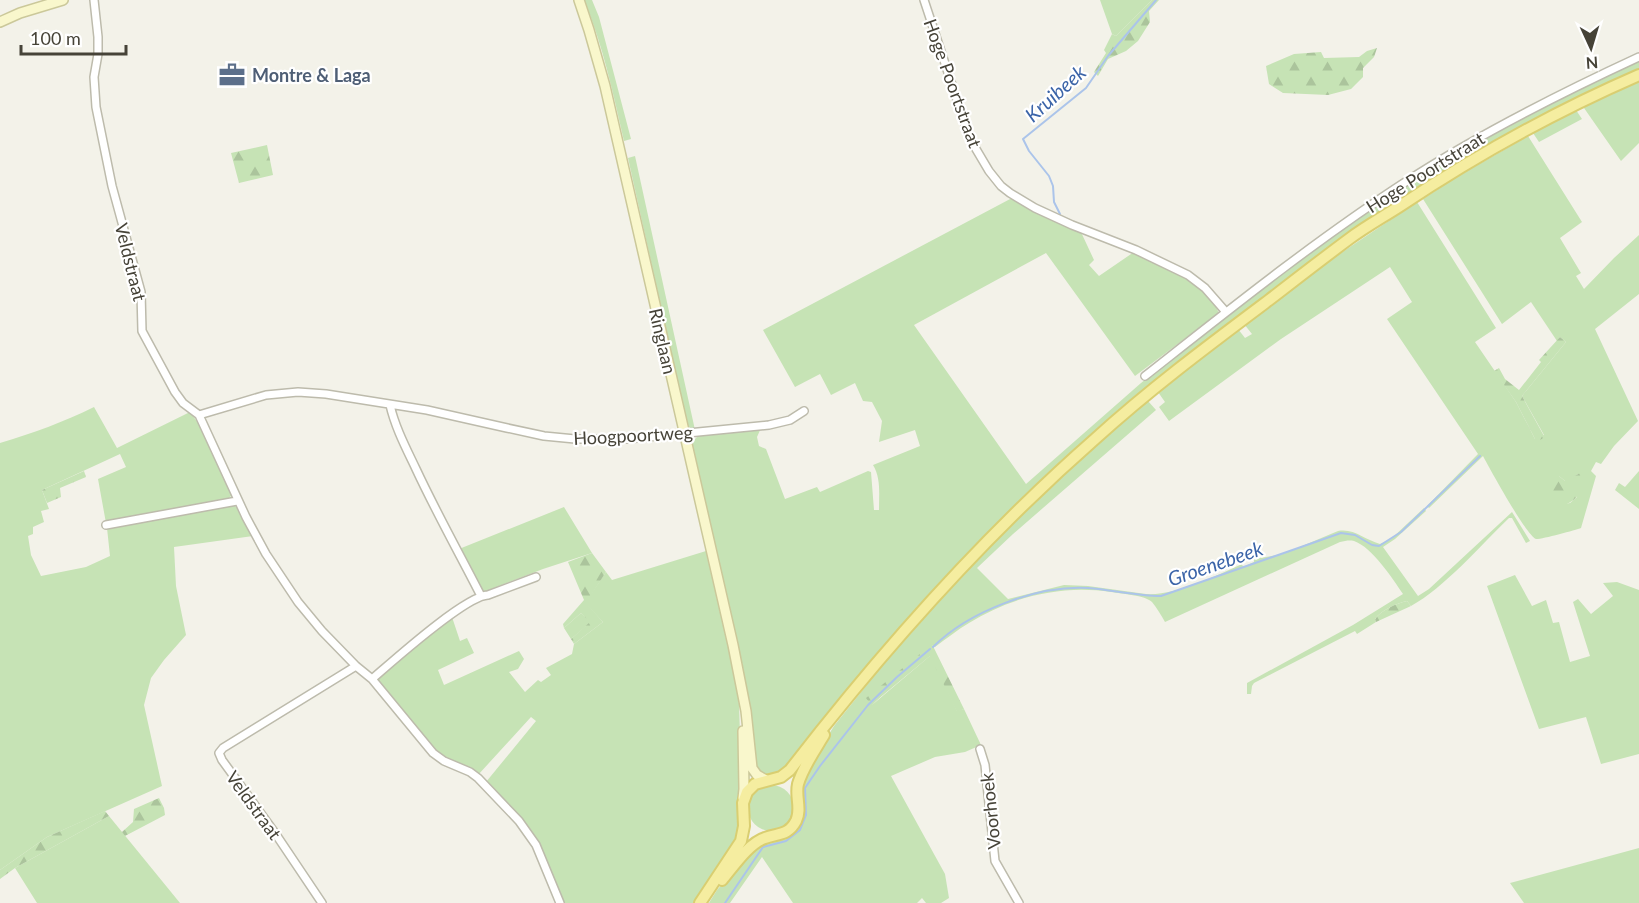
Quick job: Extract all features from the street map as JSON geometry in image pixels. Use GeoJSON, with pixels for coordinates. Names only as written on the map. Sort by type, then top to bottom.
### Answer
{"type":"FeatureCollection","features":[{"type":"Feature","properties":{"kind":"main road"},"geometry":{"type":"LineString","coordinates":[[0,22],[20,13],[63,0]]}},
{"type":"Feature","properties":{"kind":"main road","name":"Ringlaan"},"geometry":{"type":"LineString","coordinates":[[579,0],[590,30],[605,86],[685,434],[741,684],[752,768],[757,775],[769,780]]}},
{"type":"Feature","properties":{"kind":"main road"},"geometry":{"type":"LineString","coordinates":[[701,903],[741,841],[744,831],[743,803],[747,792],[755,784],[781,777],[790,770],[831,716],[915,618],[994,534],[1094,439],[1183,365],[1351,238],[1475,159],[1576,104],[1639,75]]}},
{"type":"Feature","properties":{"kind":"main road","name":"Ringlaan"},"geometry":{"type":"LineString","coordinates":[[741,684],[743,803]]}},
{"type":"Feature","properties":{"kind":"main road"},"geometry":{"type":"LineString","coordinates":[[701,903],[750,848],[767,837],[783,834],[791,829],[799,811],[798,787],[805,770],[845,702]]}},
{"type":"Feature","properties":{"kind":"main road"},"geometry":{"type":"LineString","coordinates":[[769,780],[789,786],[799,802]]}},
{"type":"Feature","properties":{"kind":"main road"},"geometry":{"type":"LineString","coordinates":[[743,815],[747,824],[754,831],[767,837]]}},
{"type":"Feature","properties":{"kind":"street","name":"Veldstraat"},"geometry":{"type":"LineString","coordinates":[[94,0],[98,37],[94,77],[96,107],[111,186],[141,292],[142,331],[175,392],[183,403],[199,415],[237,501],[266,554],[298,602],[322,631],[372,679],[433,753],[478,778],[519,821],[536,845],[560,903]]}},
{"type":"Feature","properties":{"kind":"street","name":"Hoge Poortstraat"},"geometry":{"type":"LineString","coordinates":[[924,0],[973,144],[1001,186],[1035,208],[1136,250],[1188,275],[1205,288],[1226,312]]}},
{"type":"Feature","properties":{"kind":"street","name":"Hoge Poortstraat"},"geometry":{"type":"LineString","coordinates":[[1145,376],[1342,225],[1408,181],[1483,135],[1584,82],[1639,57]]}},
{"type":"Feature","properties":{"kind":"street","name":"Hoogpoortweg"},"geometry":{"type":"LineString","coordinates":[[199,415],[250,399],[280,393],[309,392],[427,410],[544,436],[575,439],[627,439],[770,425],[790,420],[804,411]]}},
{"type":"Feature","properties":{"kind":"street"},"geometry":{"type":"LineString","coordinates":[[390,405],[402,439],[431,501],[481,596]]}},
{"type":"Feature","properties":{"kind":"street"},"geometry":{"type":"LineString","coordinates":[[106,525],[237,501]]}},
{"type":"Feature","properties":{"kind":"street"},"geometry":{"type":"LineString","coordinates":[[372,679],[454,612],[481,596],[536,577]]}},
{"type":"Feature","properties":{"kind":"street","name":"Veldstraat"},"geometry":{"type":"LineString","coordinates":[[319,902],[275,833],[219,753],[223,748],[356,666]]}},
{"type":"Feature","properties":{"kind":"street","name":"Voorhoek"},"geometry":{"type":"LineString","coordinates":[[980,749],[985,765],[995,861],[1019,903]]}},
{"type":"Feature","properties":{"kind":"green space"},"geometry":{"type":"Polygon","coordinates":[[[584,0],[592,0],[599,17],[631,139],[624,141],[612,87],[584,0]]]}},
{"type":"Feature","properties":{"kind":"green space"},"geometry":{"type":"Polygon","coordinates":[[[1100,0],[1152,0],[1116,36],[1112,34],[1100,0]]]}},
{"type":"Feature","properties":{"kind":"green space"},"geometry":{"type":"Polygon","coordinates":[[[1152,0],[1159,0],[1149,11],[1150,22],[1138,41],[1126,51],[1108,59],[1098,76],[1094,72],[1106,53],[1104,50],[1112,34],[1116,36],[1152,0]]]}},
{"type":"Feature","properties":{"kind":"green space"},"geometry":{"type":"Polygon","coordinates":[[[1377,48],[1374,57],[1363,68],[1363,77],[1351,89],[1328,95],[1283,93],[1269,84],[1266,66],[1294,54],[1321,52],[1324,58],[1359,57],[1377,48]]]}},
{"type":"Feature","properties":{"kind":"green space"},"geometry":{"type":"Polygon","coordinates":[[[1639,59],[1639,70],[1566,103],[1448,168],[1409,193],[1303,268],[1170,368],[1030,491],[947,575],[838,702],[781,774],[768,775],[758,770],[754,763],[743,667],[692,442],[699,435],[761,428],[757,437],[759,446],[766,449],[785,499],[817,487],[820,492],[868,471],[871,472],[874,510],[879,510],[879,492],[873,465],[920,446],[915,430],[879,442],[882,421],[872,402],[863,401],[855,383],[831,395],[820,374],[795,387],[763,330],[1012,198],[1080,230],[1094,260],[1089,265],[1099,276],[1134,252],[1194,281],[1210,295],[1219,313],[1135,376],[1046,253],[914,325],[1026,484],[1141,383],[1269,282],[1359,216],[1476,142],[1532,111],[1639,59]]]}},
{"type":"Feature","properties":{"kind":"green space"},"geometry":{"type":"Polygon","coordinates":[[[1639,82],[1639,143],[1621,161],[1584,108],[1639,82]]]}},
{"type":"Feature","properties":{"kind":"green space"},"geometry":{"type":"Polygon","coordinates":[[[1576,110],[1582,119],[1539,142],[1533,133],[1576,110]]]}},
{"type":"Feature","properties":{"kind":"green space"},"geometry":{"type":"Polygon","coordinates":[[[1528,136],[1582,222],[1560,238],[1581,273],[1576,276],[1584,289],[1639,235],[1639,294],[1595,329],[1638,421],[1614,446],[1601,464],[1596,462],[1591,471],[1596,476],[1581,528],[1536,539],[1517,514],[1483,456],[1429,508],[1427,506],[1478,454],[1387,319],[1412,302],[1390,267],[1281,339],[1169,421],[1159,407],[1165,402],[1158,392],[1238,329],[1245,338],[1252,334],[1244,324],[1332,259],[1417,202],[1496,328],[1475,342],[1516,402],[1535,439],[1544,435],[1522,396],[1566,342],[1560,337],[1557,341],[1531,302],[1502,324],[1423,199],[1528,136]],[[1578,474],[1568,481],[1559,476],[1565,504],[1577,497],[1578,474]]]}},
{"type":"Feature","properties":{"kind":"green space"},"geometry":{"type":"Polygon","coordinates":[[[267,145],[273,175],[239,183],[231,153],[267,145]]]}},
{"type":"Feature","properties":{"kind":"green space"},"geometry":{"type":"Polygon","coordinates":[[[635,156],[695,430],[688,429],[628,158],[635,156]]]}},
{"type":"Feature","properties":{"kind":"green space"},"geometry":{"type":"Polygon","coordinates":[[[1560,337],[1566,342],[1522,396],[1544,436],[1539,440],[1535,439],[1516,402],[1494,371],[1499,368],[1505,379],[1519,390],[1541,362],[1539,360],[1560,337]]]}},
{"type":"Feature","properties":{"kind":"green space"},"geometry":{"type":"Polygon","coordinates":[[[1148,401],[1156,410],[977,568],[1008,599],[1064,585],[1146,594],[1170,592],[1242,564],[1243,567],[1254,562],[1254,559],[1283,554],[1338,531],[1349,531],[1380,544],[1391,539],[1424,508],[1426,511],[1383,547],[1418,596],[1429,589],[1512,512],[1530,541],[1526,543],[1512,518],[1509,518],[1462,565],[1424,598],[1411,606],[1407,601],[1390,607],[1375,619],[1376,622],[1357,634],[1355,631],[1254,683],[1251,694],[1247,694],[1247,683],[1353,625],[1403,594],[1382,564],[1361,544],[1354,541],[1340,542],[1165,622],[1149,600],[1133,595],[1093,590],[1056,591],[1002,606],[965,626],[935,647],[932,645],[872,705],[931,655],[957,711],[964,709],[981,745],[965,752],[935,757],[891,776],[945,874],[949,898],[941,903],[926,903],[922,898],[917,903],[793,903],[762,857],[730,903],[709,903],[717,890],[754,848],[788,836],[803,784],[823,744],[834,726],[901,642],[975,561],[1028,508],[1073,465],[1148,401]]]}},
{"type":"Feature","properties":{"kind":"green space"},"geometry":{"type":"Polygon","coordinates":[[[94,407],[117,448],[190,412],[204,431],[232,495],[226,501],[106,523],[98,479],[126,467],[120,454],[42,490],[49,509],[41,511],[44,522],[33,527],[33,534],[28,536],[31,555],[41,576],[86,567],[110,556],[107,528],[232,504],[238,508],[253,536],[174,547],[176,586],[186,635],[151,678],[144,705],[162,786],[47,837],[0,870],[0,443],[48,427],[94,407]]]}},
{"type":"Feature","properties":{"kind":"green space"},"geometry":{"type":"Polygon","coordinates":[[[84,471],[86,477],[60,488],[61,497],[47,503],[42,490],[84,471]]]}},
{"type":"Feature","properties":{"kind":"green space"},"geometry":{"type":"Polygon","coordinates":[[[1639,471],[1639,509],[1615,490],[1619,483],[1625,487],[1639,471]]]}},
{"type":"Feature","properties":{"kind":"green space"},"geometry":{"type":"Polygon","coordinates":[[[1582,472],[1590,475],[1577,496],[1565,505],[1554,497],[1550,490],[1548,477],[1559,476],[1565,481],[1582,472]]]}},
{"type":"Feature","properties":{"kind":"green space"},"geometry":{"type":"Polygon","coordinates":[[[564,507],[592,553],[481,593],[459,549],[564,507]]]}},
{"type":"Feature","properties":{"kind":"green space"},"geometry":{"type":"Polygon","coordinates":[[[706,551],[739,704],[739,837],[694,903],[561,903],[538,842],[517,814],[486,782],[536,721],[531,717],[478,775],[445,758],[424,740],[377,680],[378,677],[452,617],[460,641],[467,638],[474,653],[438,670],[444,685],[519,651],[524,659],[518,669],[509,672],[525,692],[538,680],[541,682],[551,675],[546,668],[572,654],[574,644],[603,622],[585,603],[606,572],[612,580],[706,551]]]}},
{"type":"Feature","properties":{"kind":"green space"},"geometry":{"type":"Polygon","coordinates":[[[592,553],[606,572],[586,603],[603,622],[574,644],[571,639],[590,622],[581,613],[564,628],[563,624],[584,600],[568,562],[592,553]]]}},
{"type":"Feature","properties":{"kind":"green space"},"geometry":{"type":"Polygon","coordinates":[[[1515,575],[1532,606],[1546,600],[1553,623],[1559,622],[1570,662],[1590,656],[1573,602],[1578,599],[1591,614],[1613,596],[1603,583],[1617,582],[1639,590],[1639,754],[1601,764],[1586,717],[1539,729],[1487,586],[1515,575]]]}},
{"type":"Feature","properties":{"kind":"green space"},"geometry":{"type":"Polygon","coordinates":[[[1407,601],[1411,606],[1376,622],[1375,619],[1385,610],[1407,601]]]}},
{"type":"Feature","properties":{"kind":"green space"},"geometry":{"type":"Polygon","coordinates":[[[581,613],[591,622],[571,639],[564,628],[581,613]]]}},
{"type":"Feature","properties":{"kind":"green space"},"geometry":{"type":"Polygon","coordinates":[[[932,644],[964,709],[957,712],[930,656],[871,705],[866,698],[932,644]]]}},
{"type":"Feature","properties":{"kind":"green space"},"geometry":{"type":"Polygon","coordinates":[[[776,785],[788,791],[793,799],[793,817],[788,825],[780,830],[766,831],[754,825],[749,817],[748,803],[754,791],[762,786],[776,785]]]}},
{"type":"Feature","properties":{"kind":"green space"},"geometry":{"type":"Polygon","coordinates":[[[159,798],[165,815],[125,836],[122,832],[133,822],[134,809],[159,798]]]}},
{"type":"Feature","properties":{"kind":"green space"},"geometry":{"type":"Polygon","coordinates":[[[105,811],[109,816],[15,868],[0,879],[0,870],[47,837],[105,811]]]}},
{"type":"Feature","properties":{"kind":"green space"},"geometry":{"type":"Polygon","coordinates":[[[109,816],[180,903],[37,903],[15,868],[109,816]]]}},
{"type":"Feature","properties":{"kind":"green space"},"geometry":{"type":"Polygon","coordinates":[[[1639,848],[1639,903],[1524,903],[1510,883],[1639,848]]]}},
{"type":"Feature","properties":{"kind":"waterway","name":"Kruibeek"},"geometry":{"type":"LineString","coordinates":[[1060,214],[1054,202],[1053,186],[1049,176],[1029,151],[1023,139],[1086,88],[1108,56],[1156,0]]}},
{"type":"Feature","properties":{"kind":"waterway","name":"Groenebeek"},"geometry":{"type":"LineString","coordinates":[[933,647],[965,622],[985,612],[1005,603],[1048,591],[1088,588],[1161,596],[1341,533],[1355,535],[1372,545],[1379,546],[1401,532],[1480,456]]}},
{"type":"Feature","properties":{"kind":"waterway","name":"Groenebeek"},"geometry":{"type":"LineString","coordinates":[[725,903],[763,847],[786,841],[800,830],[806,815],[805,788],[868,705],[930,649]]}},
{"type":"Feature","properties":{"kind":"place","name":"Montre & Laga"},"geometry":{"type":"Point","coordinates":[232,75]}}]}
